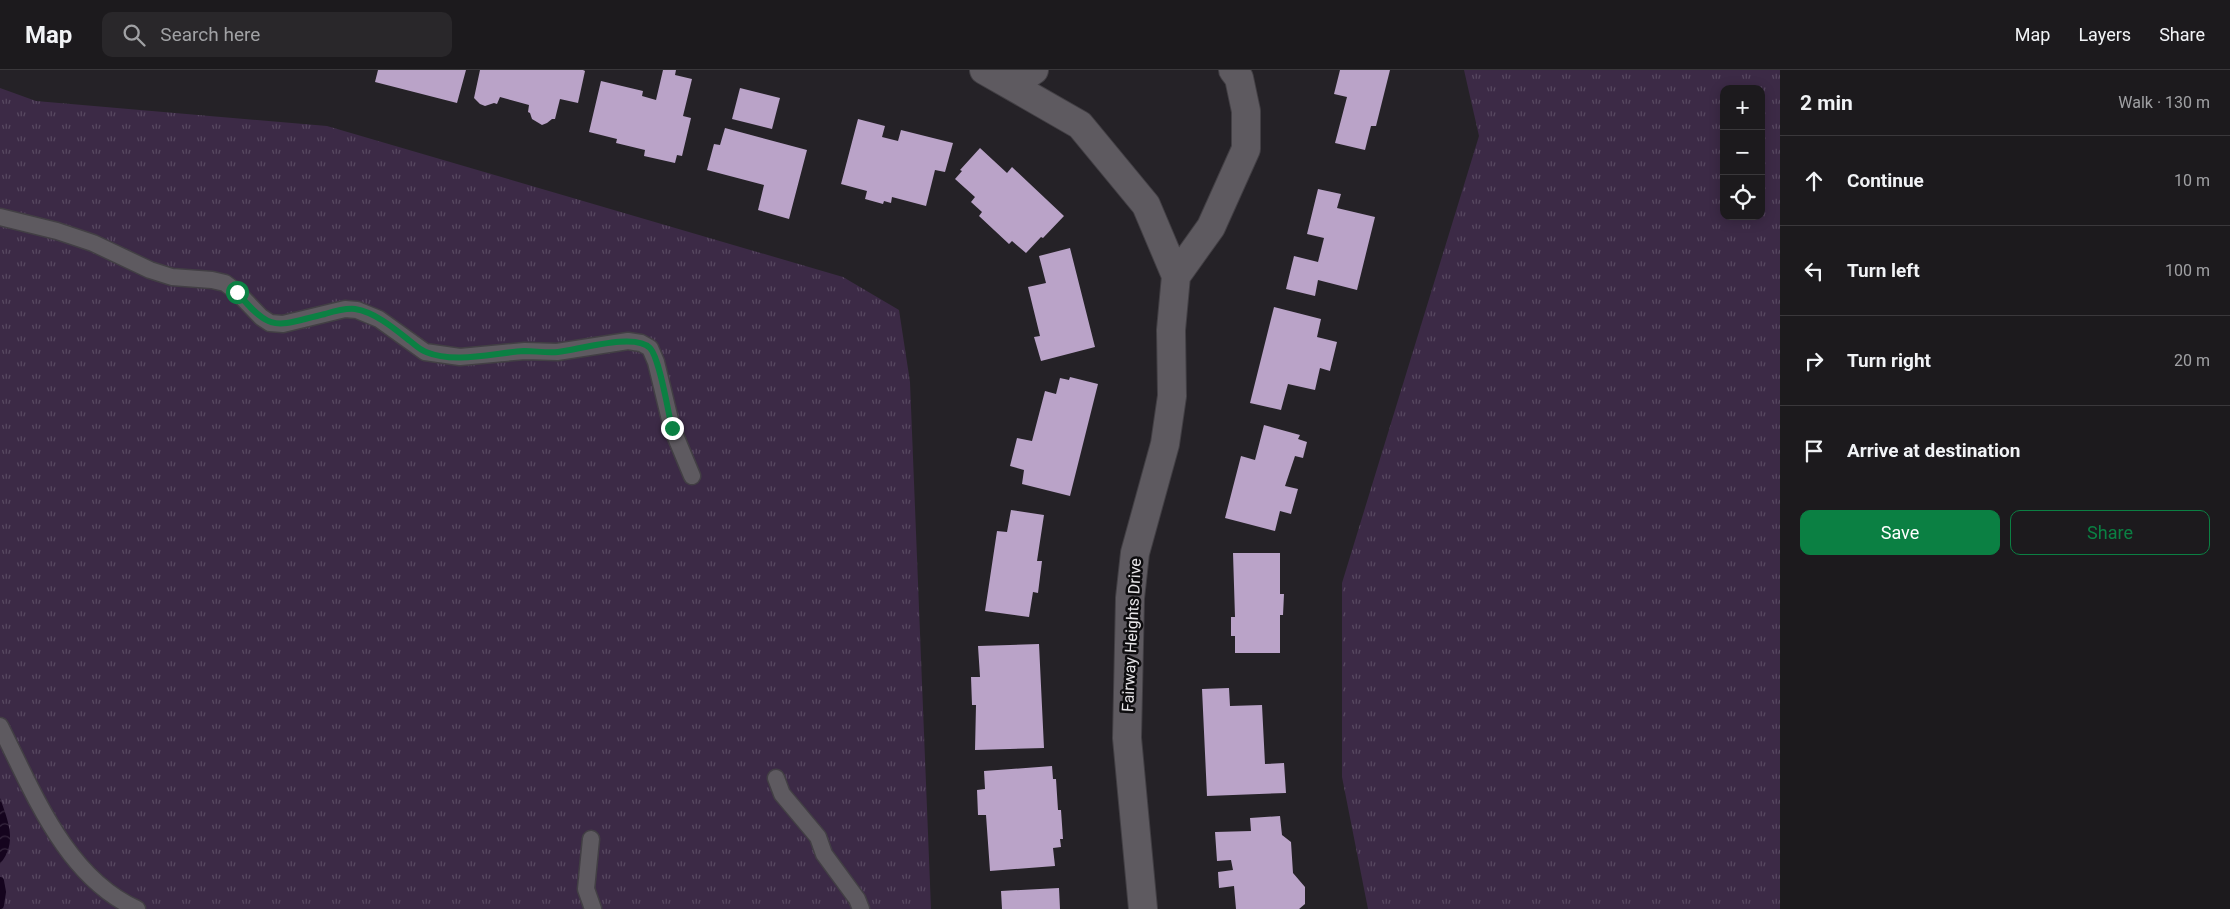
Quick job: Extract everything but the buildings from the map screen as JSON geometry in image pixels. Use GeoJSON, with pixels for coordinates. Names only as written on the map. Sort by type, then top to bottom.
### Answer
{"type":"FeatureCollection","features":[{"type":"Feature","properties":{"kind":"street","name":"Fairway Heights Drive"},"geometry":{"type":"LineString","coordinates":[[984,70],[1080,125],[1146,205],[1176,276],[1171,330],[1172,396],[1165,444],[1135,553],[1130,598],[1128,738],[1143,909]]}},
{"type":"Feature","properties":{"kind":"street"},"geometry":{"type":"LineString","coordinates":[[988,70],[1028,74],[1034,70]]}},
{"type":"Feature","properties":{"kind":"street"},"geometry":{"type":"LineString","coordinates":[[1176,276],[1212,227],[1246,149],[1246,111],[1239,78],[1233,70]]}},
{"type":"Feature","properties":{"kind":"lane"},"geometry":{"type":"LineString","coordinates":[[0,218],[57,231],[93,243],[150,270],[172,277],[226,283],[261,317],[270,323],[283,324],[345,309],[357,310],[378,319],[425,352],[460,357],[525,351],[557,352],[628,341],[641,343],[650,348],[656,362],[672,428],[692,476]]}},
{"type":"Feature","properties":{"kind":"lane"},"geometry":{"type":"LineString","coordinates":[[0,726],[38,802],[73,856],[98,884],[112,896],[137,909]]}},
{"type":"Feature","properties":{"kind":"lane"},"geometry":{"type":"LineString","coordinates":[[776,778],[782,794],[818,837],[824,854],[857,899],[861,909]]}},
{"type":"Feature","properties":{"kind":"lane"},"geometry":{"type":"LineString","coordinates":[[591,839],[586,889],[593,909]]}},
{"type":"Feature","properties":{"kind":"green space"},"geometry":{"type":"Polygon","coordinates":[[[1464,70],[1780,70],[1780,909],[1368,909],[1342,777],[1342,583],[1479,136],[1464,70]]]}},
{"type":"Feature","properties":{"kind":"green space"},"geometry":{"type":"Polygon","coordinates":[[[0,88],[36,101],[327,126],[843,277],[899,310],[910,382],[931,909],[0,909],[0,88]]]}},
{"type":"Feature","properties":{"kind":"water"},"geometry":{"type":"Polygon","coordinates":[[[0,798],[8,823],[10,840],[9,848],[0,864],[0,798]]]}},
{"type":"Feature","properties":{"kind":"waterway"},"geometry":{"type":"LineString","coordinates":[[0,881],[2,892],[0,905]]}},
{"type":"Feature","properties":{"kind":"route"},"geometry":{"type":"LineString","coordinates":[[237,292],[248,305],[270,323],[283,324],[345,309],[357,310],[368,313],[378,319],[425,352],[439,355],[460,357],[525,351],[557,352],[628,341],[641,343],[650,348],[656,362],[672,428]]}}]}
